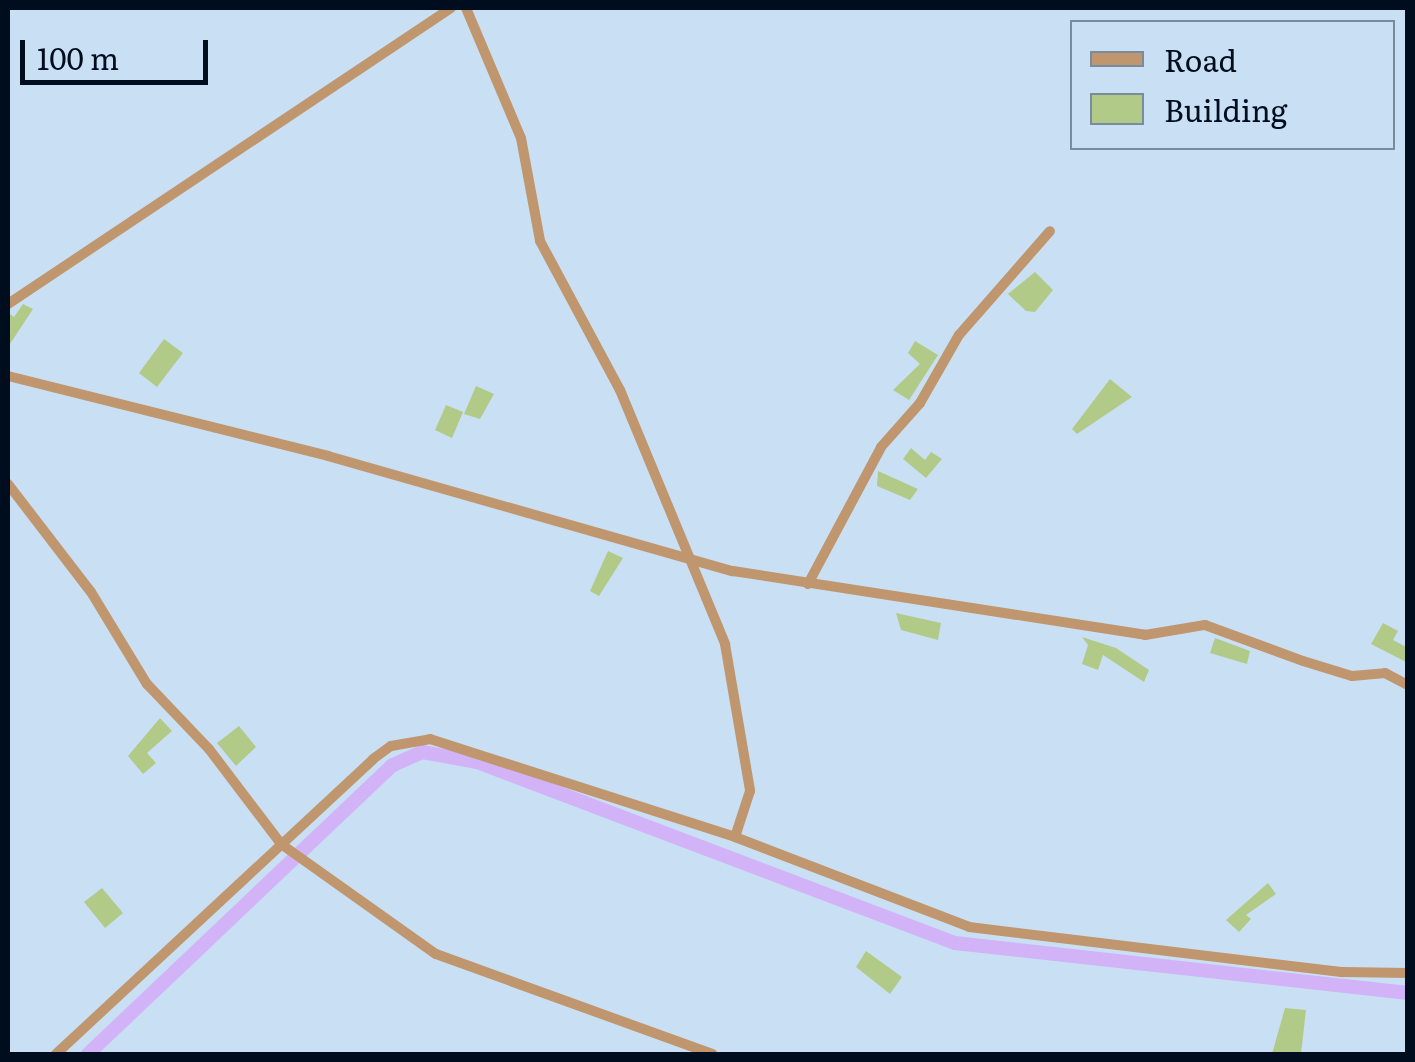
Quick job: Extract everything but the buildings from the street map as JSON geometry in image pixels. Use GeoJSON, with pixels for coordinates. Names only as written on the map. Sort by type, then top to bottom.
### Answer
{"type":"FeatureCollection","features":[{"type":"Feature","properties":{"kind":"street"},"geometry":{"type":"LineString","coordinates":[[8,304],[451,8]]}},
{"type":"Feature","properties":{"kind":"street"},"geometry":{"type":"LineString","coordinates":[[466,8],[521,138],[540,242],[620,390],[724,644],[750,791],[734,837]]}},
{"type":"Feature","properties":{"kind":"street"},"geometry":{"type":"LineString","coordinates":[[808,584],[881,447],[920,404],[959,335],[1050,231]]}},
{"type":"Feature","properties":{"kind":"street"},"geometry":{"type":"LineString","coordinates":[[8,376],[345,461],[692,560],[808,584],[1145,635],[1205,625],[1302,662],[1352,676],[1385,673],[1408,685]]}},
{"type":"Feature","properties":{"kind":"street"},"geometry":{"type":"LineString","coordinates":[[8,484],[91,592],[147,684],[209,749],[280,844],[436,954],[712,1054]]}},
{"type":"Feature","properties":{"kind":"street"},"geometry":{"type":"LineString","coordinates":[[56,1054],[391,746],[430,739],[734,837],[968,927],[1013,938],[1343,972],[1408,973]]}},
{"type":"Feature","properties":{"kind":"waterway"},"geometry":{"type":"LineString","coordinates":[[88,1054],[393,765],[422,752],[477,762],[955,943],[1408,993]]}}]}
